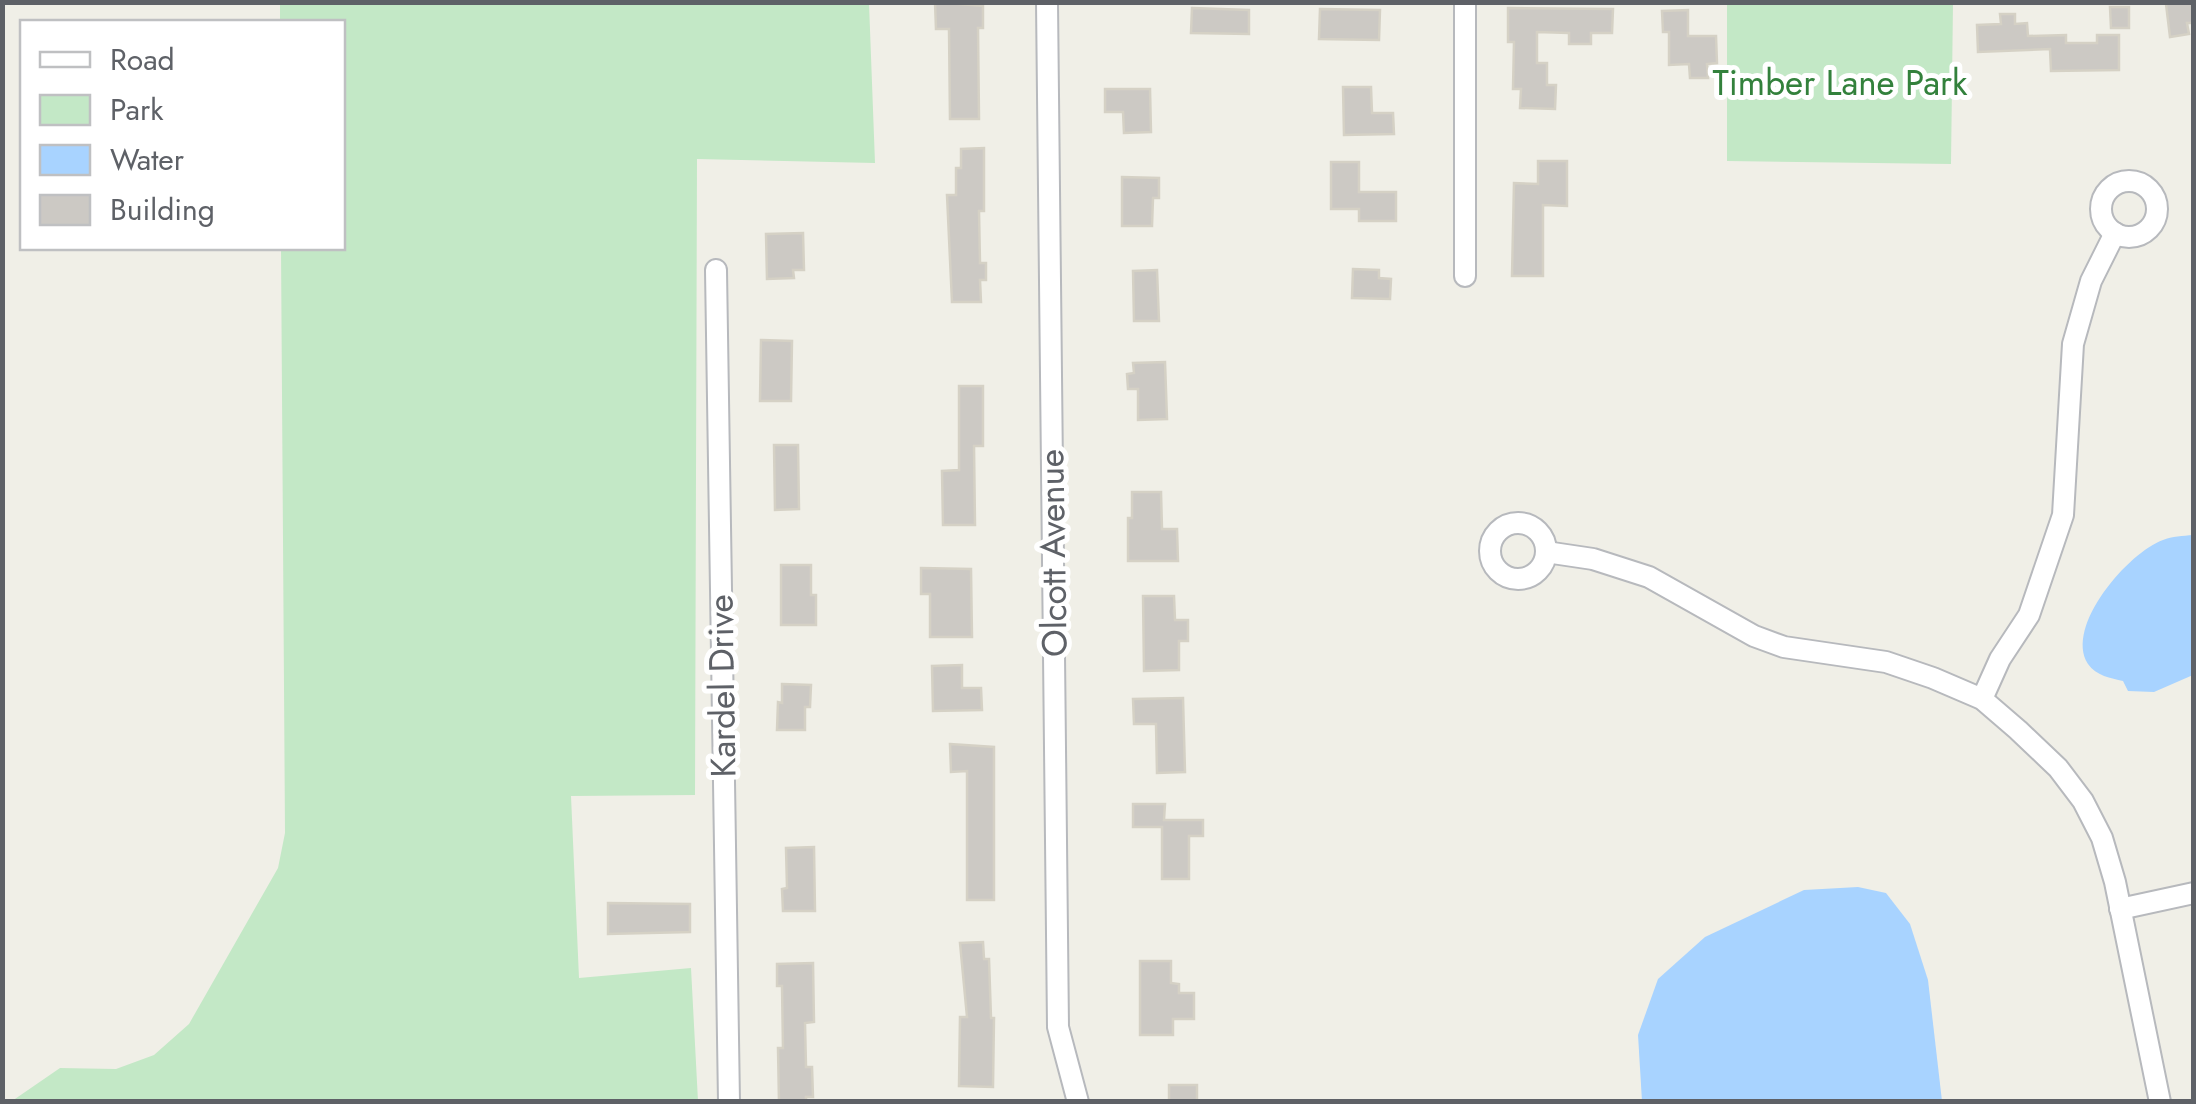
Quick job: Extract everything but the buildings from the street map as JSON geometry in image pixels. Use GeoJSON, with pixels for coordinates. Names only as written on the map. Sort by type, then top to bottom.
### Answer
{"type":"FeatureCollection","features":[{"type":"Feature","properties":{"kind":"street","name":"Olcott Avenue"},"geometry":{"type":"LineString","coordinates":[[1047,2],[1058,1027],[1078,1102]]}},
{"type":"Feature","properties":{"kind":"street"},"geometry":{"type":"LineString","coordinates":[[1465,2],[1465,276]]}},
{"type":"Feature","properties":{"kind":"street"},"geometry":{"type":"LineString","coordinates":[[1982,699],[2000,659],[2028,615],[2063,515],[2074,344],[2091,281],[2115,234]]}},
{"type":"Feature","properties":{"kind":"street","name":"Kardel Drive"},"geometry":{"type":"LineString","coordinates":[[716,270],[729,1102]]}},
{"type":"Feature","properties":{"kind":"street"},"geometry":{"type":"LineString","coordinates":[[1546,552],[1593,559],[1649,577],[1708,612],[1784,648],[1886,662],[1982,699],[2058,768],[2083,801],[2102,838],[2160,1102]]}},
{"type":"Feature","properties":{"kind":"street"},"geometry":{"type":"LineString","coordinates":[[2120,909],[2194,892]]}},
{"type":"Feature","properties":{"kind":"green space"},"geometry":{"type":"Polygon","coordinates":[[[280,3],[869,3],[875,163],[697,159],[695,795],[571,796],[579,978],[691,968],[698,1101],[12,1101],[60,1068],[116,1069],[154,1055],[189,1024],[278,868],[285,833],[281,250],[345,250],[345,20],[280,20],[280,3]]]}},
{"type":"Feature","properties":{"kind":"green space","name":"Timber Lane Park"},"geometry":{"type":"Polygon","coordinates":[[[1727,3],[1953,3],[1951,164],[1727,161],[1727,3]]]}},
{"type":"Feature","properties":{"kind":"water"},"geometry":{"type":"Polygon","coordinates":[[[2193,535],[2193,675],[2154,692],[2128,691],[2123,681],[2099,674],[2088,664],[2083,648],[2092,611],[2118,574],[2149,547],[2170,538],[2193,535]]]}},
{"type":"Feature","properties":{"kind":"water"},"geometry":{"type":"Polygon","coordinates":[[[1858,887],[1886,893],[1910,924],[1928,980],[1942,1101],[1642,1101],[1638,1035],[1658,979],[1705,937],[1804,890],[1858,887]]]}}]}
